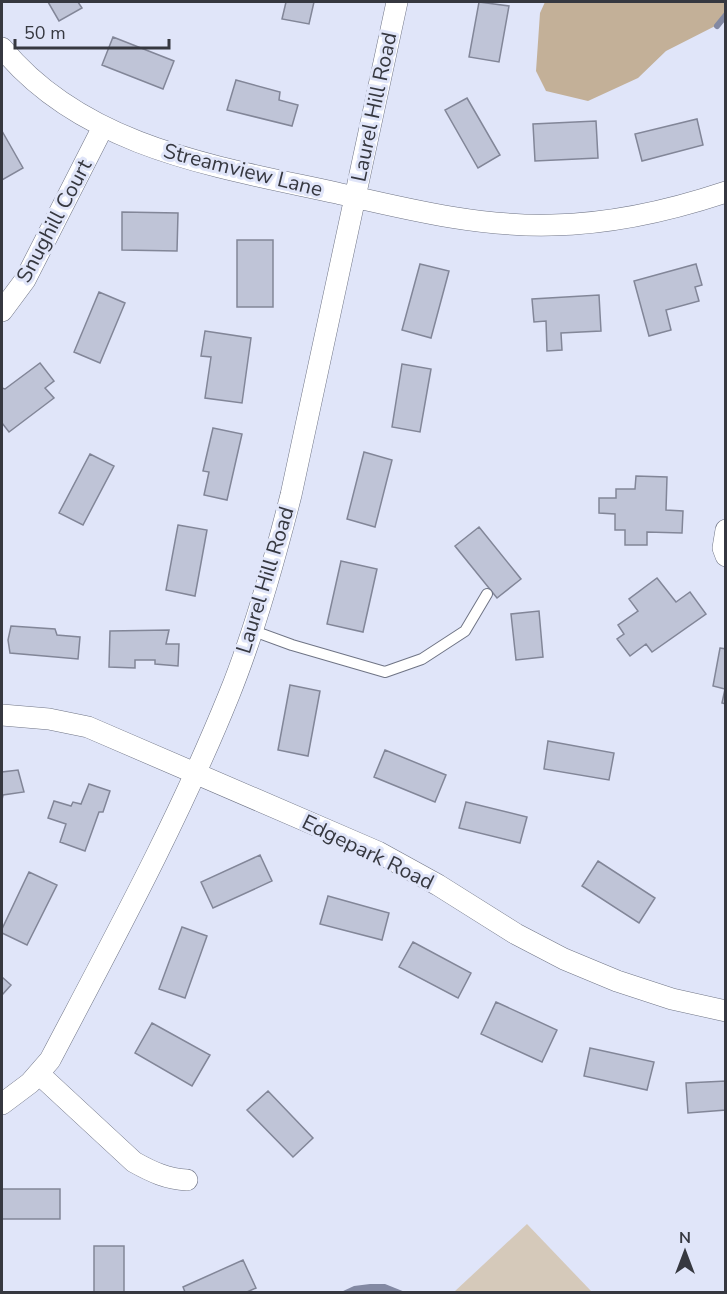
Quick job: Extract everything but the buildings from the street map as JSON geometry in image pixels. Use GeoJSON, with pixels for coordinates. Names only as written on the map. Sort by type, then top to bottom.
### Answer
{"type":"FeatureCollection","features":[{"type":"Feature","properties":{"kind":"street","name":"Laurel Hill Road"},"geometry":{"type":"LineString","coordinates":[[2,1104],[39,1074],[50,1060],[162,847],[230,693],[291,495],[397,2]]}},
{"type":"Feature","properties":{"kind":"street","name":"Streamview Lane"},"geometry":{"type":"LineString","coordinates":[[2,48],[33,80],[68,107],[103,127],[147,146],[195,162],[452,217],[507,224],[597,223],[653,214],[726,192]]}},
{"type":"Feature","properties":{"kind":"street","name":"Snughill Court"},"geometry":{"type":"LineString","coordinates":[[2,311],[25,280],[103,127]]}},
{"type":"Feature","properties":{"kind":"street"},"geometry":{"type":"LineString","coordinates":[[726,530],[723,548],[726,556]]}},
{"type":"Feature","properties":{"kind":"street","name":"Edgepark Road"},"geometry":{"type":"LineString","coordinates":[[2,715],[49,719],[88,728],[378,852],[438,885],[516,934],[564,959],[616,981],[672,999],[726,1011]]}},
{"type":"Feature","properties":{"kind":"street"},"geometry":{"type":"LineString","coordinates":[[39,1074],[134,1162],[151,1172],[171,1179],[187,1180]]}},
{"type":"Feature","properties":{"kind":"lane"},"geometry":{"type":"LineString","coordinates":[[251,630],[292,645],[386,672],[422,660],[465,632],[487,594]]}},
{"type":"Feature","properties":{"kind":"shaded area"},"geometry":{"type":"Polygon","coordinates":[[[545,2],[725,2],[725,21],[666,51],[638,78],[588,101],[546,91],[536,71],[540,13],[545,2]]]}},
{"type":"Feature","properties":{"kind":"shaded area"},"geometry":{"type":"Polygon","coordinates":[[[527,1224],[592,1292],[454,1292],[527,1224]]]}},
{"type":"Feature","properties":{"kind":"water"},"geometry":{"type":"Polygon","coordinates":[[[385,1284],[405,1292],[341,1292],[354,1286],[385,1284]]]}},
{"type":"Feature","properties":{"kind":"waterway"},"geometry":{"type":"LineString","coordinates":[[717,26],[726,15]]}}]}
